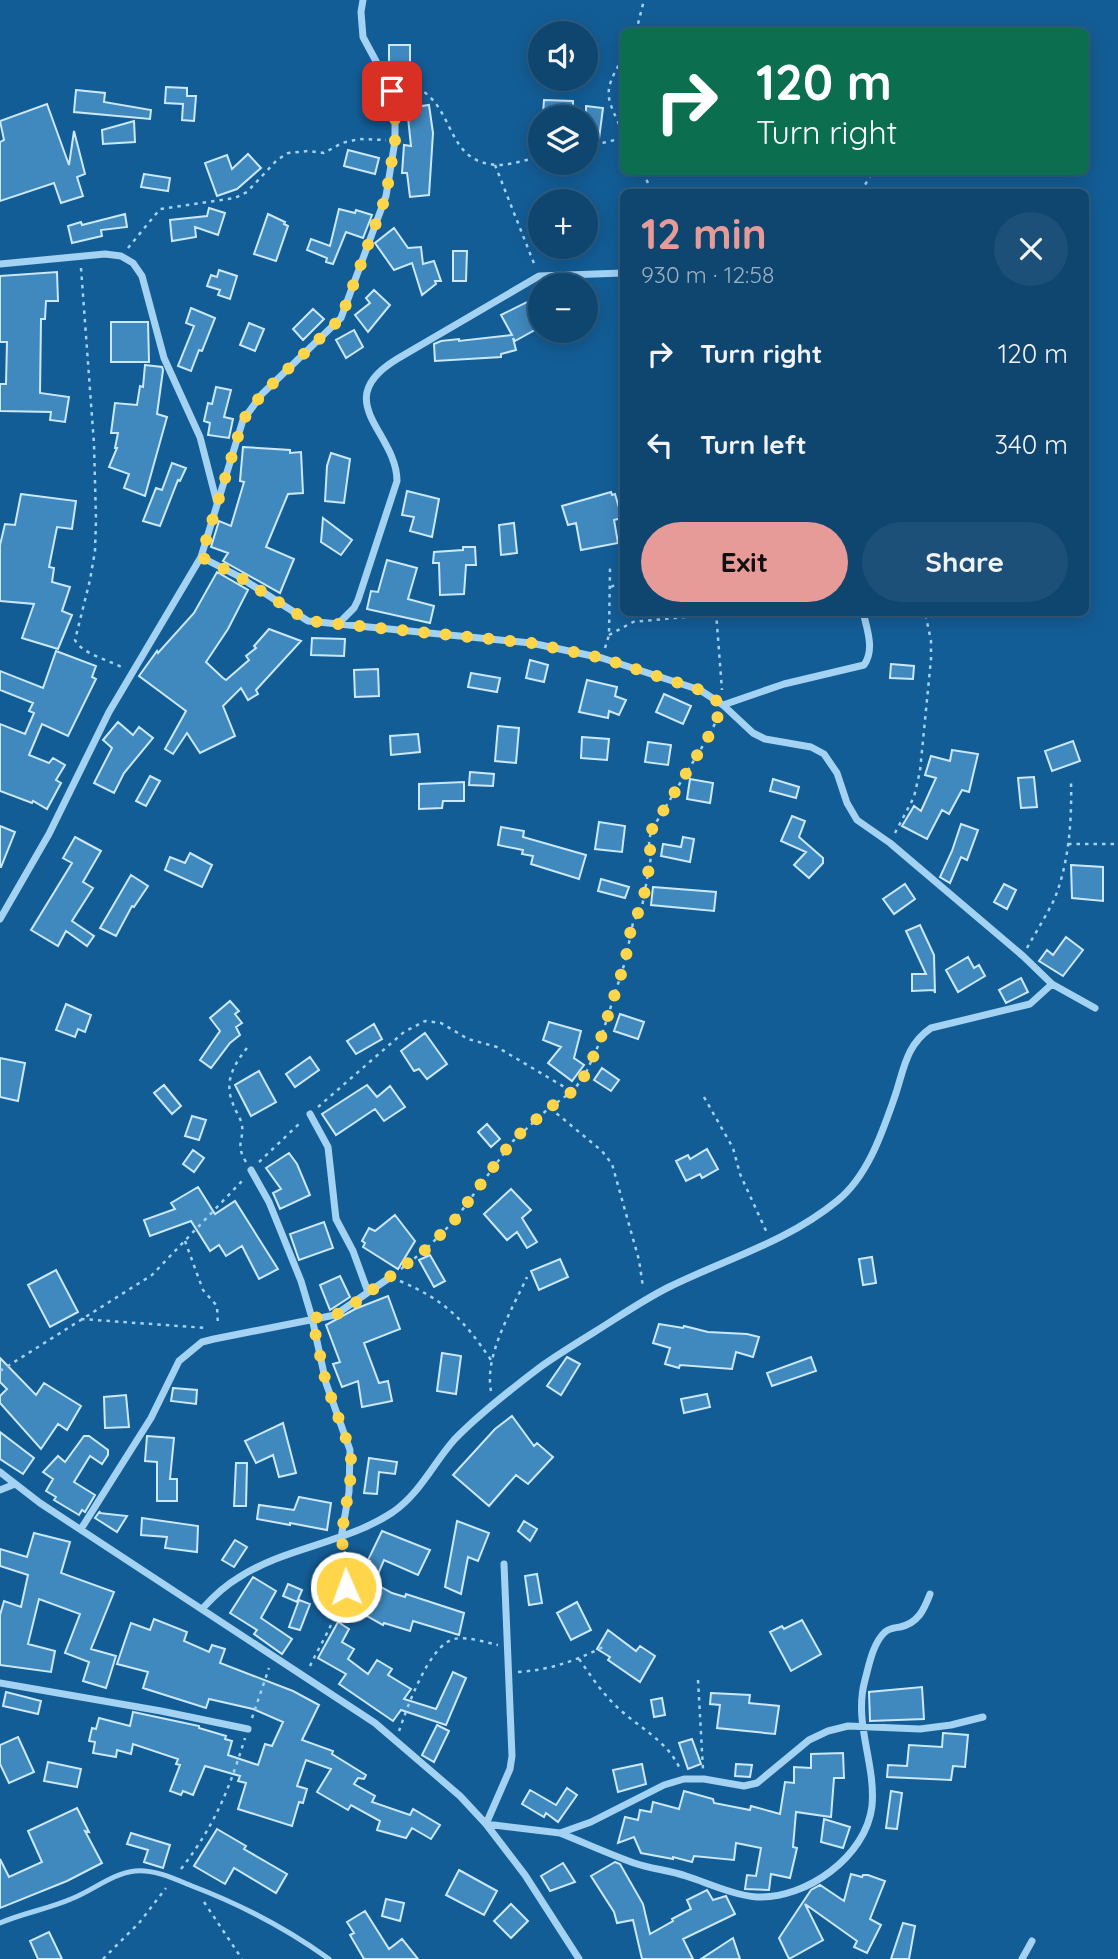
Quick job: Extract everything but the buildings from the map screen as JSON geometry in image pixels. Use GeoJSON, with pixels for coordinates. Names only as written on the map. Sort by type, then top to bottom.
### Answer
{"type":"FeatureCollection","features":[{"type":"Feature","properties":{"kind":"street"},"geometry":{"type":"LineString","coordinates":[[0,919],[49,834],[109,712],[201,557],[243,420],[250,408],[341,318],[386,196],[395,141],[394,100],[385,75],[370,54],[363,37],[363,0]]}},
{"type":"Feature","properties":{"kind":"street"},"geometry":{"type":"LineString","coordinates":[[0,264],[121,256],[133,264],[142,276],[164,358],[200,437],[218,507]]}},
{"type":"Feature","properties":{"kind":"street"},"geometry":{"type":"LineString","coordinates":[[598,274],[620,273]]}},
{"type":"Feature","properties":{"kind":"street"},"geometry":{"type":"LineString","coordinates":[[337,625],[358,600],[397,481],[393,456],[370,419],[366,401],[372,379],[389,363],[528,282]]}},
{"type":"Feature","properties":{"kind":"street"},"geometry":{"type":"LineString","coordinates":[[201,557],[238,576],[308,621],[531,643],[602,658],[700,690],[723,705],[753,733],[811,747],[824,754],[837,773],[847,803],[858,820],[890,843],[1052,984],[1095,1009]]}},
{"type":"Feature","properties":{"kind":"street"},"geometry":{"type":"LineString","coordinates":[[723,705],[784,684],[863,665],[869,658],[869,640],[864,616]]}},
{"type":"Feature","properties":{"kind":"street"},"geometry":{"type":"LineString","coordinates":[[202,1609],[240,1576],[264,1564],[341,1538],[393,1511],[408,1499],[454,1440],[540,1367],[669,1287],[771,1243],[825,1210],[855,1185],[872,1154],[909,1053],[918,1037],[931,1028],[1030,1004],[1052,984]]}},
{"type":"Feature","properties":{"kind":"street"},"geometry":{"type":"LineString","coordinates":[[310,1114],[328,1147],[336,1219],[353,1251],[368,1292]]}},
{"type":"Feature","properties":{"kind":"street"},"geometry":{"type":"LineString","coordinates":[[251,1170],[285,1241],[312,1318],[326,1383],[350,1450],[352,1469],[341,1538]]}},
{"type":"Feature","properties":{"kind":"street"},"geometry":{"type":"LineString","coordinates":[[81,1529],[151,1418],[179,1360],[190,1350],[202,1342],[214,1339],[335,1315],[392,1276]]}},
{"type":"Feature","properties":{"kind":"street"},"geometry":{"type":"LineString","coordinates":[[0,1472],[81,1529],[375,1723],[460,1796],[486,1824],[525,1875],[579,1959]]}},
{"type":"Feature","properties":{"kind":"street"},"geometry":{"type":"LineString","coordinates":[[0,1490],[15,1484]]}},
{"type":"Feature","properties":{"kind":"street"},"geometry":{"type":"LineString","coordinates":[[486,1824],[510,1769],[512,1756],[504,1564]]}},
{"type":"Feature","properties":{"kind":"street"},"geometry":{"type":"LineString","coordinates":[[486,1824],[560,1833],[637,1864],[681,1874],[746,1896],[782,1894],[804,1886],[835,1868],[857,1848],[866,1831],[872,1807],[872,1781],[861,1727],[864,1684],[879,1640],[892,1628],[911,1624],[919,1618],[930,1594]]}},
{"type":"Feature","properties":{"kind":"street"},"geometry":{"type":"LineString","coordinates":[[0,1683],[161,1710],[248,1729]]}},
{"type":"Feature","properties":{"kind":"street"},"geometry":{"type":"LineString","coordinates":[[560,1833],[591,1822],[664,1785],[684,1779],[704,1779],[744,1786],[758,1783],[808,1740],[848,1726],[920,1729],[983,1717]]}},
{"type":"Feature","properties":{"kind":"street"},"geometry":{"type":"LineString","coordinates":[[1022,1959],[1032,1941]]}},
{"type":"Feature","properties":{"kind":"lane"},"geometry":{"type":"LineString","coordinates":[[0,1923],[72,1899],[136,1870],[153,1872],[247,1908],[295,1935],[329,1959]]}},
{"type":"Feature","properties":{"kind":"path"},"geometry":{"type":"LineString","coordinates":[[637,28],[644,0]]}},
{"type":"Feature","properties":{"kind":"path"},"geometry":{"type":"LineString","coordinates":[[620,63],[607,90],[620,125]]}},
{"type":"Feature","properties":{"kind":"path"},"geometry":{"type":"LineString","coordinates":[[385,75],[426,93],[436,103],[459,147],[473,158],[495,165],[528,159]]}},
{"type":"Feature","properties":{"kind":"path"},"geometry":{"type":"LineString","coordinates":[[121,256],[160,209],[235,198],[257,184],[277,160],[288,153],[324,153],[342,143],[359,139],[395,141]]}},
{"type":"Feature","properties":{"kind":"path"},"geometry":{"type":"LineString","coordinates":[[598,144],[620,139]]}},
{"type":"Feature","properties":{"kind":"path"},"geometry":{"type":"LineString","coordinates":[[495,165],[538,273]]}},
{"type":"Feature","properties":{"kind":"path"},"geometry":{"type":"LineString","coordinates":[[80,257],[94,444],[96,520],[90,580],[75,640],[84,650],[132,672]]}},
{"type":"Feature","properties":{"kind":"path"},"geometry":{"type":"LineString","coordinates":[[602,658],[609,635],[610,568]]}},
{"type":"Feature","properties":{"kind":"path"},"geometry":{"type":"LineString","coordinates":[[611,587],[620,582]]}},
{"type":"Feature","properties":{"kind":"path"},"geometry":{"type":"LineString","coordinates":[[609,635],[633,622],[694,616]]}},
{"type":"Feature","properties":{"kind":"path"},"geometry":{"type":"LineString","coordinates":[[491,1360],[455,1314],[432,1296],[392,1276],[425,1250],[454,1221],[513,1140],[549,1108],[572,1092],[585,1075],[599,1044],[625,962],[632,923],[642,906],[651,857],[651,831],[710,734],[723,705],[721,652],[715,616]]}},
{"type":"Feature","properties":{"kind":"path"},"geometry":{"type":"LineString","coordinates":[[890,843],[914,797],[920,771],[931,659],[931,641],[926,616]]}},
{"type":"Feature","properties":{"kind":"path"},"geometry":{"type":"LineString","coordinates":[[1023,956],[1054,900],[1060,881],[1068,844],[1071,781]]}},
{"type":"Feature","properties":{"kind":"path"},"geometry":{"type":"LineString","coordinates":[[1068,844],[1118,844]]}},
{"type":"Feature","properties":{"kind":"path"},"geometry":{"type":"LineString","coordinates":[[0,1371],[152,1275],[197,1225],[310,1114],[404,1032],[425,1021],[441,1023],[468,1039],[497,1047],[572,1092]]}},
{"type":"Feature","properties":{"kind":"path"},"geometry":{"type":"LineString","coordinates":[[250,1044],[237,1060],[228,1086],[242,1124],[239,1148],[251,1170]]}},
{"type":"Feature","properties":{"kind":"path"},"geometry":{"type":"LineString","coordinates":[[704,1097],[733,1148],[740,1174],[771,1243]]}},
{"type":"Feature","properties":{"kind":"path"},"geometry":{"type":"LineString","coordinates":[[549,1108],[602,1151],[612,1164],[639,1260],[644,1301]]}},
{"type":"Feature","properties":{"kind":"path"},"geometry":{"type":"LineString","coordinates":[[81,1319],[217,1328],[218,1306],[203,1290],[185,1241]]}},
{"type":"Feature","properties":{"kind":"path"},"geometry":{"type":"LineString","coordinates":[[494,1405],[489,1381],[491,1360],[527,1277]]}},
{"type":"Feature","properties":{"kind":"path"},"geometry":{"type":"LineString","coordinates":[[305,1676],[346,1587],[346,1559],[341,1538]]}},
{"type":"Feature","properties":{"kind":"path"},"geometry":{"type":"LineString","coordinates":[[395,1741],[414,1692],[434,1654],[442,1645],[459,1639],[507,1647]]}},
{"type":"Feature","properties":{"kind":"path"},"geometry":{"type":"LineString","coordinates":[[507,1672],[546,1669],[579,1659],[604,1647]]}},
{"type":"Feature","properties":{"kind":"path"},"geometry":{"type":"LineString","coordinates":[[103,1959],[139,1923],[204,1837],[220,1811],[274,1655]]}},
{"type":"Feature","properties":{"kind":"path"},"geometry":{"type":"LineString","coordinates":[[579,1659],[601,1691],[667,1749],[684,1779]]}},
{"type":"Feature","properties":{"kind":"path"},"geometry":{"type":"LineString","coordinates":[[698,1680],[704,1779]]}},
{"type":"Feature","properties":{"kind":"path"},"geometry":{"type":"LineString","coordinates":[[195,1887],[242,1959]]}},
{"type":"Feature","properties":{"kind":"route"},"geometry":{"type":"LineString","coordinates":[[346,1587],[348,1573],[341,1538],[352,1469],[350,1450],[326,1383],[312,1318],[326,1318],[347,1309],[425,1250],[454,1221],[513,1140],[573,1091],[585,1075],[599,1044],[625,962],[632,923],[642,906],[651,857],[651,831],[710,734],[723,705],[700,690],[602,658],[531,643],[477,636],[318,624],[298,616],[238,576],[201,557],[210,535],[232,452],[250,408],[341,318],[386,196],[395,141],[392,91]]}}]}
